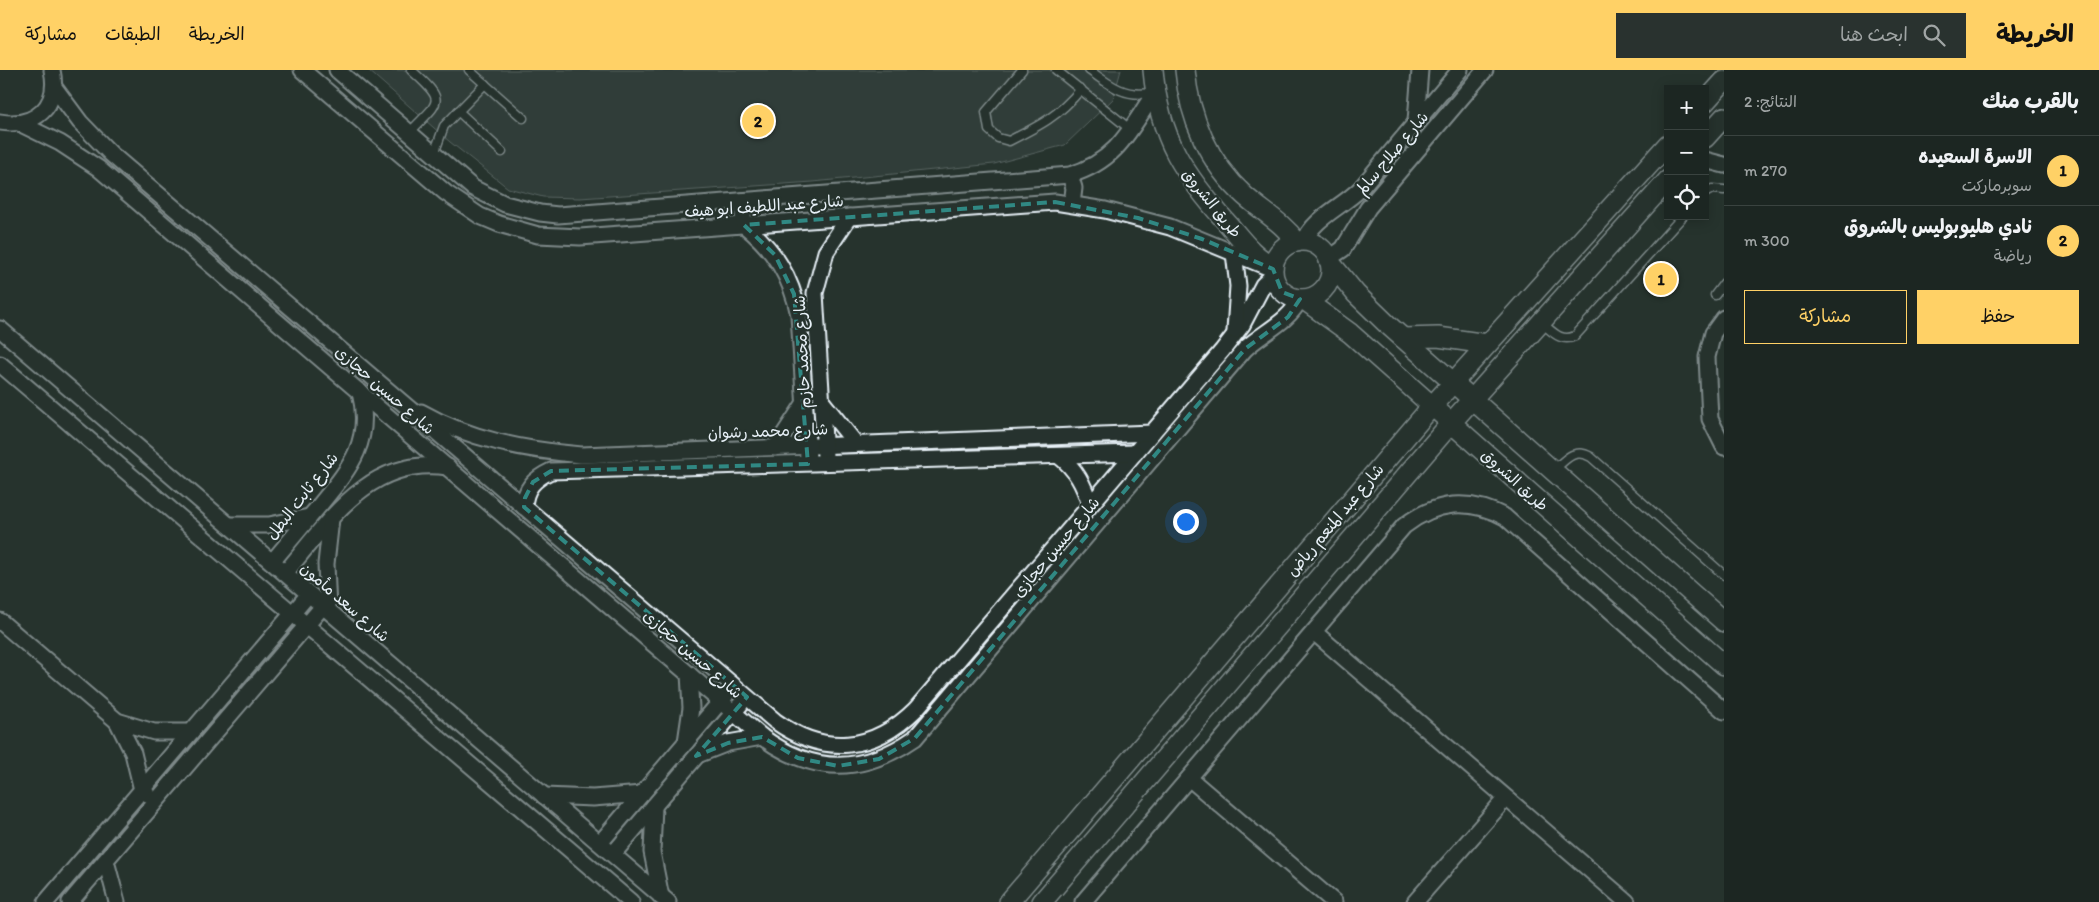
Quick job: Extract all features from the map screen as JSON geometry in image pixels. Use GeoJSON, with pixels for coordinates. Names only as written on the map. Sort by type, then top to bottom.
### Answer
{"type":"FeatureCollection","features":[{"type":"Feature","properties":{"kind":"street","name":"شارع عبد اللطيف ابو هيف"},"geometry":{"type":"LineString","coordinates":[[302,70],[446,193],[468,209],[518,231],[559,237],[1055,202],[1113,212],[1170,227],[1273,270]]}},
{"type":"Feature","properties":{"kind":"street","name":"شارع عبد اللطيف ابو هيف"},"geometry":{"type":"LineString","coordinates":[[338,70],[458,177],[488,196],[505,204],[540,213],[576,214],[1070,175],[1085,170],[1111,154],[1130,130],[1155,92]]}},
{"type":"Feature","properties":{"kind":"street","name":"طريق الشروق"},"geometry":{"type":"LineString","coordinates":[[1153,70],[1155,92],[1167,137],[1185,172],[1252,251],[1273,270]]}},
{"type":"Feature","properties":{"kind":"street","name":"طريق الشروق"},"geometry":{"type":"LineString","coordinates":[[1185,70],[1192,110],[1212,156],[1244,195],[1282,224],[1300,242]]}},
{"type":"Feature","properties":{"kind":"street"},"geometry":{"type":"LineString","coordinates":[[1416,122],[1420,70]]}},
{"type":"Feature","properties":{"kind":"street","name":"شارع صلاح سالم"},"geometry":{"type":"LineString","coordinates":[[1329,260],[1343,249],[1368,208],[1485,70]]}},
{"type":"Feature","properties":{"kind":"street","name":"شارع صلاح سالم"},"geometry":{"type":"LineString","coordinates":[[1300,242],[1318,221],[1344,204],[1360,189],[1455,72]]}},
{"type":"Feature","properties":{"kind":"street"},"geometry":{"type":"LineString","coordinates":[[8,125],[30,120],[46,107],[54,76]]}},
{"type":"Feature","properties":{"kind":"street","name":"شارع حسين حجازى"},"geometry":{"type":"LineString","coordinates":[[54,76],[80,122],[111,154],[746,697],[791,733],[828,745],[848,745],[886,734],[902,723],[916,709],[1234,336],[1258,292],[1273,270]]}},
{"type":"Feature","properties":{"kind":"street"},"geometry":{"type":"LineString","coordinates":[[1709,98],[1724,82]]}},
{"type":"Feature","properties":{"kind":"street"},"geometry":{"type":"LineString","coordinates":[[1709,134],[1724,117]]}},
{"type":"Feature","properties":{"kind":"street","name":"شارع حسين حجازى"},"geometry":{"type":"LineString","coordinates":[[8,125],[60,143],[98,168],[762,737],[779,749],[798,758],[818,764],[838,766],[879,759],[898,750],[915,738],[1245,349],[1288,317],[1301,299]]}},
{"type":"Feature","properties":{"kind":"street","name":"شارع عبد المنعم رياض"},"geometry":{"type":"LineString","coordinates":[[1009,902],[1186,697],[1432,406],[1664,149]]}},
{"type":"Feature","properties":{"kind":"street"},"geometry":{"type":"LineString","coordinates":[[1709,161],[1724,165]]}},
{"type":"Feature","properties":{"kind":"street"},"geometry":{"type":"LineString","coordinates":[[1070,175],[1074,188],[1072,204]]}},
{"type":"Feature","properties":{"kind":"street","name":"شارع عبد المنعم رياض"},"geometry":{"type":"LineString","coordinates":[[1042,902],[1451,423],[1664,185]]}},
{"type":"Feature","properties":{"kind":"street"},"geometry":{"type":"LineString","coordinates":[[1623,195],[1640,210]]}},
{"type":"Feature","properties":{"kind":"street"},"geometry":{"type":"LineString","coordinates":[[742,201],[744,225]]}},
{"type":"Feature","properties":{"kind":"street","name":"شارع محمد حازم"},"geometry":{"type":"LineString","coordinates":[[826,463],[815,293],[826,252],[849,217]]}},
{"type":"Feature","properties":{"kind":"street","name":"شارع محمد حازم"},"geometry":{"type":"LineString","coordinates":[[744,225],[761,238],[775,255],[786,274],[794,294],[799,315],[808,464]]}},
{"type":"Feature","properties":{"kind":"street"},"geometry":{"type":"LineString","coordinates":[[1300,242],[1318,247],[1329,260],[1330,270],[1325,286],[1319,293],[1301,299],[1282,292],[1273,270],[1281,250],[1300,242]]}},
{"type":"Feature","properties":{"kind":"street"},"geometry":{"type":"LineString","coordinates":[[1234,253],[1238,303],[1234,336]]}},
{"type":"Feature","properties":{"kind":"street","name":"طريق الشروق"},"geometry":{"type":"LineString","coordinates":[[1329,260],[1356,294],[1403,338],[1724,622]]}},
{"type":"Feature","properties":{"kind":"street","name":"طريق الشروق"},"geometry":{"type":"LineString","coordinates":[[1301,299],[1350,333],[1724,665]]}},
{"type":"Feature","properties":{"kind":"street"},"geometry":{"type":"LineString","coordinates":[[1724,318],[1713,333],[1707,357],[1710,419],[1724,447]]}},
{"type":"Feature","properties":{"kind":"street","name":"شارع سعد مأمون"},"geometry":{"type":"LineString","coordinates":[[0,329],[664,899]]}},
{"type":"Feature","properties":{"kind":"street"},"geometry":{"type":"LineString","coordinates":[[1403,338],[1438,337],[1487,344]]}},
{"type":"Feature","properties":{"kind":"street"},"geometry":{"type":"LineString","coordinates":[[0,364],[631,902]]}},
{"type":"Feature","properties":{"kind":"street"},"geometry":{"type":"LineString","coordinates":[[355,388],[362,369]]}},
{"type":"Feature","properties":{"kind":"street","name":"شارع ثابت البطل"},"geometry":{"type":"LineString","coordinates":[[272,562],[352,464],[360,446],[364,428],[365,409],[355,388]]}},
{"type":"Feature","properties":{"kind":"street","name":"شارع محمد رشوان"},"geometry":{"type":"LineString","coordinates":[[396,397],[424,414],[461,430],[516,447],[548,452],[614,454],[1152,433]]}},
{"type":"Feature","properties":{"kind":"street"},"geometry":{"type":"LineString","coordinates":[[821,401],[832,417],[856,444]]}},
{"type":"Feature","properties":{"kind":"street"},"geometry":{"type":"LineString","coordinates":[[775,448],[804,404]]}},
{"type":"Feature","properties":{"kind":"street"},"geometry":{"type":"LineString","coordinates":[[1138,450],[1154,457]]}},
{"type":"Feature","properties":{"kind":"street","name":"شارع محمد رشوان"},"geometry":{"type":"LineString","coordinates":[[524,507],[525,498],[533,482],[551,472],[1059,456],[1138,450]]}},
{"type":"Feature","properties":{"kind":"street"},"geometry":{"type":"LineString","coordinates":[[1059,456],[1070,464],[1079,477],[1090,506]]}},
{"type":"Feature","properties":{"kind":"street"},"geometry":{"type":"LineString","coordinates":[[285,573],[345,502],[376,480],[412,467],[431,465],[448,467]]}},
{"type":"Feature","properties":{"kind":"street"},"geometry":{"type":"LineString","coordinates":[[1083,902],[1404,526],[1417,516],[1446,505],[1476,505],[1505,516],[1724,711]]}},
{"type":"Feature","properties":{"kind":"street"},"geometry":{"type":"LineString","coordinates":[[229,525],[270,525],[309,518]]}},
{"type":"Feature","properties":{"kind":"street"},"geometry":{"type":"LineString","coordinates":[[70,902],[306,625],[326,608],[326,564],[331,519]]}},
{"type":"Feature","properties":{"kind":"street"},"geometry":{"type":"LineString","coordinates":[[46,902],[309,594]]}},
{"type":"Feature","properties":{"kind":"street"},"geometry":{"type":"LineString","coordinates":[[0,621],[118,722],[133,753],[142,790],[156,801]]}},
{"type":"Feature","properties":{"kind":"street"},"geometry":{"type":"LineString","coordinates":[[1314,632],[1627,902]]}},
{"type":"Feature","properties":{"kind":"street"},"geometry":{"type":"LineString","coordinates":[[686,742],[690,708],[689,674]]}},
{"type":"Feature","properties":{"kind":"street"},"geometry":{"type":"LineString","coordinates":[[600,843],[733,686]]}},
{"type":"Feature","properties":{"kind":"street"},"geometry":{"type":"LineString","coordinates":[[613,854],[746,697]]}},
{"type":"Feature","properties":{"kind":"street"},"geometry":{"type":"LineString","coordinates":[[1186,697],[1205,712]]}},
{"type":"Feature","properties":{"kind":"street"},"geometry":{"type":"LineString","coordinates":[[118,722],[154,732],[191,732]]}},
{"type":"Feature","properties":{"kind":"street"},"geometry":{"type":"LineString","coordinates":[[696,756],[728,742],[762,737]]}},
{"type":"Feature","properties":{"kind":"street"},"geometry":{"type":"LineString","coordinates":[[1189,778],[1334,902]]}},
{"type":"Feature","properties":{"kind":"street"},"geometry":{"type":"LineString","coordinates":[[544,796],[593,798],[642,794]]}},
{"type":"Feature","properties":{"kind":"street"},"geometry":{"type":"LineString","coordinates":[[1415,902],[1506,798]]}},
{"type":"Feature","properties":{"kind":"street"},"geometry":{"type":"LineString","coordinates":[[654,806],[652,852],[664,899]]}},
{"type":"Feature","properties":{"kind":"street"},"geometry":{"type":"LineString","coordinates":[[124,811],[138,822]]}},
{"type":"Feature","properties":{"kind":"street"},"geometry":{"type":"LineString","coordinates":[[106,861],[117,902]]}},
{"type":"Feature","properties":{"kind":"lane"},"geometry":{"type":"LineString","coordinates":[[409,134],[434,106],[435,92],[411,70]]}},
{"type":"Feature","properties":{"kind":"lane"},"geometry":{"type":"LineString","coordinates":[[469,70],[523,118]]}},
{"type":"Feature","properties":{"kind":"lane"},"geometry":{"type":"LineString","coordinates":[[1022,70],[986,112],[989,130],[1003,140],[1010,141],[1053,118],[1067,106],[1081,89]]}},
{"type":"Feature","properties":{"kind":"lane"},"geometry":{"type":"LineString","coordinates":[[1056,70],[1130,130]]}},
{"type":"Feature","properties":{"kind":"lane"},"geometry":{"type":"LineString","coordinates":[[1089,70],[1120,91],[1138,94],[1155,92]]}},
{"type":"Feature","properties":{"kind":"lane"},"geometry":{"type":"LineString","coordinates":[[434,156],[441,131],[485,84]]}},
{"type":"Feature","properties":{"kind":"lane"},"geometry":{"type":"LineString","coordinates":[[458,111],[502,152]]}},
{"type":"Feature","properties":{"kind":"lane"},"geometry":{"type":"LineString","coordinates":[[1709,191],[1712,189],[1724,190]]}},
{"type":"Feature","properties":{"kind":"lane"},"geometry":{"type":"LineString","coordinates":[[1540,322],[1560,337],[1568,339],[1575,336],[1679,220]]}},
{"type":"Feature","properties":{"kind":"lane"},"geometry":{"type":"LineString","coordinates":[[1715,294],[1724,283]]}},
{"type":"Feature","properties":{"kind":"lane"},"geometry":{"type":"LineString","coordinates":[[1553,471],[1570,455],[1581,452],[1591,457],[1724,575]]}},
{"type":"Feature","properties":{"kind":"highlighted area"},"geometry":{"type":"Polygon","coordinates":[[[1055,202],[1138,218],[1202,239],[1273,269],[1282,292],[1300,299],[1288,317],[1245,349],[915,738],[879,759],[838,766],[798,758],[762,737],[728,743],[696,756],[747,697],[524,507],[525,498],[533,482],[551,471],[808,464],[794,294],[775,255],[744,225],[1055,202]]]}},
{"type":"Feature","properties":{"kind":"shaded area"},"geometry":{"type":"Polygon","coordinates":[[[368,70],[1121,70],[1113,99],[1065,145],[994,164],[813,182],[580,198],[543,197],[508,188],[450,142],[368,70]]]}},
{"type":"Feature","properties":{"kind":"place","name":"نادي هليوبوليس بالشروق"},"geometry":{"type":"Point","coordinates":[758,121]}},
{"type":"Feature","properties":{"kind":"place","name":"الاسرة السعيده"},"geometry":{"type":"Point","coordinates":[1661,279]}}]}
